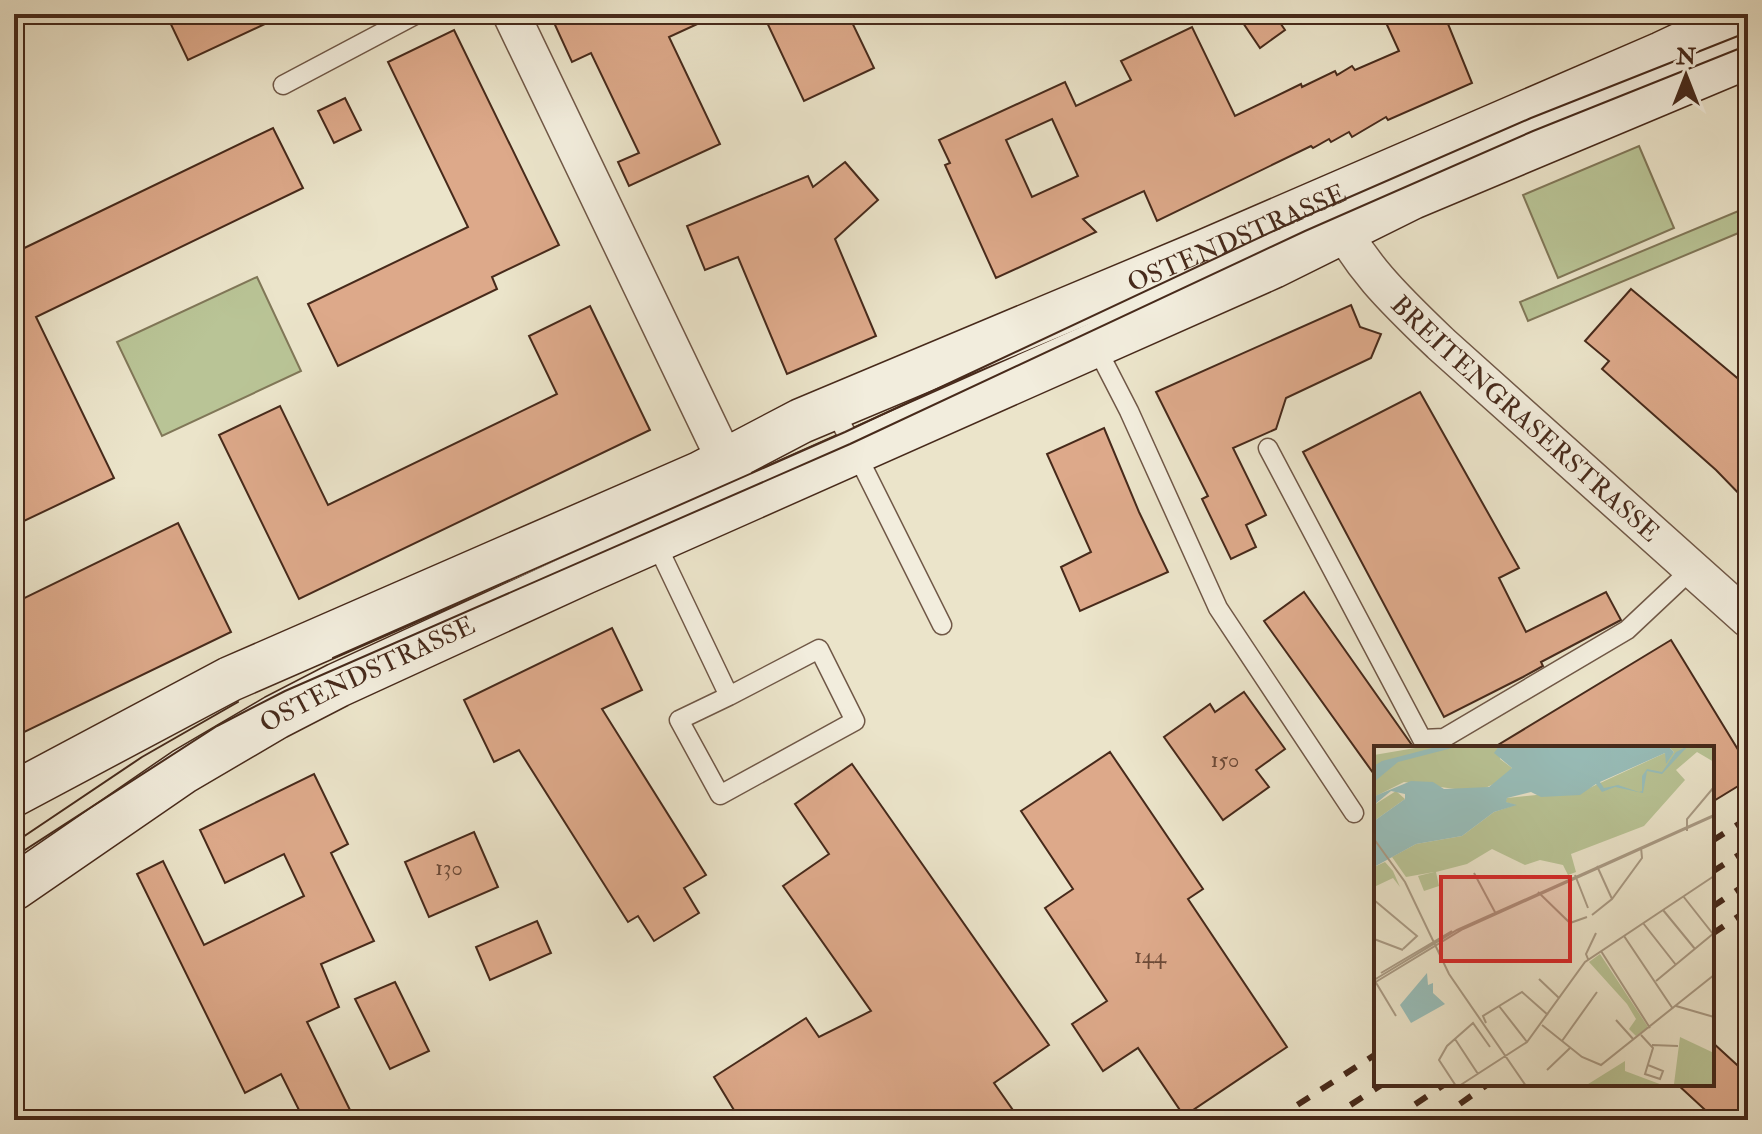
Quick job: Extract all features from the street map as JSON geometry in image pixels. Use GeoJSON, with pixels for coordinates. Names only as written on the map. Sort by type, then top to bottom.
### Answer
{"type":"FeatureCollection","features":[{"type":"Feature","properties":{"kind":"main road","name":"OSTENDSTRASSE"},"geometry":{"type":"LineString","coordinates":[[14,794],[268,661],[385,640],[655,541],[854,453],[1086,326],[1335,215],[1747,14]]}},
{"type":"Feature","properties":{"kind":"main road","name":"OSTENDSTRASSE"},"geometry":{"type":"LineString","coordinates":[[1335,215],[1412,197],[1748,56]]}},
{"type":"Feature","properties":{"kind":"main road","name":"OSTENDSTRASSE"},"geometry":{"type":"LineString","coordinates":[[14,888],[152,792],[276,717],[385,640],[638,501],[833,407],[1086,326]]}},
{"type":"Feature","properties":{"kind":"main road"},"geometry":{"type":"LineString","coordinates":[[116,739],[152,792]]}},
{"type":"Feature","properties":{"kind":"street"},"geometry":{"type":"LineString","coordinates":[[511,14],[744,501]]}},
{"type":"Feature","properties":{"kind":"street","name":"BREITENGRASERSTRASSE"},"geometry":{"type":"LineString","coordinates":[[1335,215],[1372,275],[1441,344],[1748,619]]}},
{"type":"Feature","properties":{"kind":"lane"},"geometry":{"type":"LineString","coordinates":[[283,85],[417,14]]}},
{"type":"Feature","properties":{"kind":"lane"},"geometry":{"type":"LineString","coordinates":[[1086,326],[1129,411],[1218,608],[1354,813]]}},
{"type":"Feature","properties":{"kind":"lane"},"geometry":{"type":"LineString","coordinates":[[833,407],[942,625]]}},
{"type":"Feature","properties":{"kind":"lane"},"geometry":{"type":"LineString","coordinates":[[1268,448],[1422,739],[1444,738],[1627,630],[1693,568]]}},
{"type":"Feature","properties":{"kind":"lane"},"geometry":{"type":"LineString","coordinates":[[638,501],[729,696]]}},
{"type":"Feature","properties":{"kind":"lane"},"geometry":{"type":"LineString","coordinates":[[819,649],[855,721],[720,795],[679,720],[729,696],[819,649]]}},
{"type":"Feature","properties":{"kind":"green space"},"geometry":{"type":"Polygon","coordinates":[[[1639,146],[1674,228],[1558,278],[1523,195],[1639,146]]]}},
{"type":"Feature","properties":{"kind":"green space"},"geometry":{"type":"Polygon","coordinates":[[[1748,207],[1748,229],[1528,321],[1520,302],[1748,207]]]}},
{"type":"Feature","properties":{"kind":"green space"},"geometry":{"type":"Polygon","coordinates":[[[257,277],[301,371],[162,436],[117,342],[257,277]]]}},
{"type":"Feature","properties":{"kind":"building"},"geometry":{"type":"Polygon","coordinates":[[[166,14],[286,14],[188,60],[166,14]]]}},
{"type":"Feature","properties":{"kind":"building"},"geometry":{"type":"Polygon","coordinates":[[[550,14],[719,14],[669,37],[720,144],[629,186],[618,162],[639,153],[591,53],[572,62],[550,14]]]}},
{"type":"Feature","properties":{"kind":"building"},"geometry":{"type":"Polygon","coordinates":[[[763,14],[848,14],[874,68],[804,101],[763,14]]]}},
{"type":"Feature","properties":{"kind":"building"},"geometry":{"type":"Polygon","coordinates":[[[1237,14],[1274,14],[1285,30],[1260,48],[1237,14]]]}},
{"type":"Feature","properties":{"kind":"building"},"geometry":{"type":"Polygon","coordinates":[[[1382,14],[1444,14],[1472,83],[1388,120],[1386,117],[1352,137],[1349,132],[1331,142],[1329,139],[1313,148],[1311,146],[1157,221],[1144,191],[1083,219],[1096,232],[996,278],[945,165],[950,163],[939,140],[1065,82],[1076,106],[1131,80],[1121,61],[1192,27],[1235,116],[1301,84],[1302,87],[1335,71],[1337,75],[1352,66],[1355,70],[1399,51],[1382,14]],[[1052,119],[1006,140],[1032,197],[1078,176],[1052,119]]]}},
{"type":"Feature","properties":{"kind":"building"},"geometry":{"type":"Polygon","coordinates":[[[454,30],[559,245],[492,277],[497,289],[338,366],[308,304],[468,227],[388,62],[454,30]]]}},
{"type":"Feature","properties":{"kind":"building"},"geometry":{"type":"Polygon","coordinates":[[[345,98],[361,130],[334,143],[318,111],[345,98]]]}},
{"type":"Feature","properties":{"kind":"building"},"geometry":{"type":"Polygon","coordinates":[[[273,128],[303,188],[36,317],[114,478],[24,521],[14,502],[14,253],[273,128]]]}},
{"type":"Feature","properties":{"kind":"building"},"geometry":{"type":"Polygon","coordinates":[[[845,162],[878,200],[835,239],[876,336],[787,374],[738,257],[705,270],[687,226],[808,176],[813,187],[845,162]]]}},
{"type":"Feature","properties":{"kind":"building"},"geometry":{"type":"Polygon","coordinates":[[[1631,289],[1748,387],[1748,503],[1716,470],[1602,369],[1609,361],[1585,341],[1631,289]]]}},
{"type":"Feature","properties":{"kind":"building"},"geometry":{"type":"Polygon","coordinates":[[[1351,305],[1360,327],[1381,334],[1371,358],[1286,398],[1276,429],[1233,448],[1266,515],[1246,525],[1256,547],[1231,559],[1202,499],[1208,496],[1156,392],[1351,305]]]}},
{"type":"Feature","properties":{"kind":"building"},"geometry":{"type":"Polygon","coordinates":[[[590,306],[650,430],[299,599],[219,435],[280,406],[328,505],[557,394],[529,336],[590,306]]]}},
{"type":"Feature","properties":{"kind":"building"},"geometry":{"type":"Polygon","coordinates":[[[1420,392],[1519,568],[1499,578],[1526,632],[1606,592],[1621,620],[1541,662],[1543,666],[1523,677],[1444,717],[1303,452],[1420,392]]]}},
{"type":"Feature","properties":{"kind":"building"},"geometry":{"type":"Polygon","coordinates":[[[1104,428],[1168,572],[1080,611],[1061,567],[1091,552],[1047,454],[1104,428]]]}},
{"type":"Feature","properties":{"kind":"building"},"geometry":{"type":"Polygon","coordinates":[[[178,523],[231,632],[14,737],[14,603],[178,523]]]}},
{"type":"Feature","properties":{"kind":"building"},"geometry":{"type":"Polygon","coordinates":[[[1304,592],[1413,746],[1374,746],[1374,774],[1264,621],[1304,592]]]}},
{"type":"Feature","properties":{"kind":"building"},"geometry":{"type":"Polygon","coordinates":[[[612,628],[642,690],[602,709],[706,875],[684,888],[699,913],[654,941],[638,916],[628,922],[519,750],[494,762],[464,700],[612,628]]]}},
{"type":"Feature","properties":{"kind":"building"},"geometry":{"type":"Polygon","coordinates":[[[1671,640],[1748,766],[1748,780],[1714,801],[1714,746],[1496,746],[1671,640]]]}},
{"type":"Feature","properties":{"kind":"building"},"geometry":{"type":"Polygon","coordinates":[[[1244,692],[1285,749],[1256,770],[1269,787],[1223,820],[1164,737],[1210,704],[1215,712],[1244,692]]]}},
{"type":"Feature","properties":{"kind":"building"},"geometry":{"type":"Polygon","coordinates":[[[1110,752],[1203,889],[1188,899],[1287,1047],[1184,1116],[1138,1048],[1103,1071],[1072,1024],[1107,1001],[1045,908],[1073,889],[1021,811],[1110,752]]]}},
{"type":"Feature","properties":{"kind":"building"},"geometry":{"type":"Polygon","coordinates":[[[852,764],[1049,1045],[994,1083],[1020,1120],[740,1120],[714,1077],[806,1018],[819,1037],[871,1011],[783,886],[829,854],[795,804],[852,764]]]}},
{"type":"Feature","properties":{"kind":"building"},"geometry":{"type":"Polygon","coordinates":[[[314,774],[348,844],[331,853],[374,941],[321,964],[339,1007],[307,1022],[351,1112],[335,1120],[304,1120],[281,1074],[245,1093],[137,874],[163,861],[204,945],[304,896],[284,854],[225,883],[200,830],[314,774]]]}},
{"type":"Feature","properties":{"kind":"building"},"geometry":{"type":"Polygon","coordinates":[[[474,832],[498,887],[429,917],[405,862],[474,832]]]}},
{"type":"Feature","properties":{"kind":"building"},"geometry":{"type":"Polygon","coordinates":[[[537,921],[551,953],[490,980],[476,947],[537,921]]]}},
{"type":"Feature","properties":{"kind":"building"},"geometry":{"type":"Polygon","coordinates":[[[395,982],[429,1051],[390,1069],[355,999],[395,982]]]}},
{"type":"Feature","properties":{"kind":"building"},"geometry":{"type":"Polygon","coordinates":[[[1714,1044],[1748,1075],[1748,1120],[1716,1120],[1679,1086],[1714,1086],[1714,1044]]]}},
{"type":"Feature","properties":{"kind":"tram line"},"geometry":{"type":"LineString","coordinates":[[333,658],[845,432],[1297,220],[1531,118],[1748,32]]}},
{"type":"Feature","properties":{"kind":"tram line"},"geometry":{"type":"LineString","coordinates":[[14,857],[217,726],[285,691],[850,444],[1305,231],[1533,131],[1748,45]]}},
{"type":"Feature","properties":{"kind":"tram line"},"geometry":{"type":"LineString","coordinates":[[14,843],[142,757],[238,702]]}},
{"type":"Feature","properties":{"kind":"railway"},"geometry":{"type":"LineString","coordinates":[[1714,840],[1748,818]]}},
{"type":"Feature","properties":{"kind":"railway"},"geometry":{"type":"LineString","coordinates":[[1714,871],[1748,849]]}},
{"type":"Feature","properties":{"kind":"railway"},"geometry":{"type":"LineString","coordinates":[[1714,906],[1748,883]]}},
{"type":"Feature","properties":{"kind":"railway"},"geometry":{"type":"LineString","coordinates":[[1714,933],[1748,910]]}},
{"type":"Feature","properties":{"kind":"railway"},"geometry":{"type":"LineString","coordinates":[[1274,1120],[1374,1055]]}},
{"type":"Feature","properties":{"kind":"railway"},"geometry":{"type":"LineString","coordinates":[[1327,1120],[1380,1086]]}},
{"type":"Feature","properties":{"kind":"railway"},"geometry":{"type":"LineString","coordinates":[[1392,1120],[1442,1086]]}},
{"type":"Feature","properties":{"kind":"railway"},"geometry":{"type":"LineString","coordinates":[[1437,1120],[1485,1086]]}}]}
